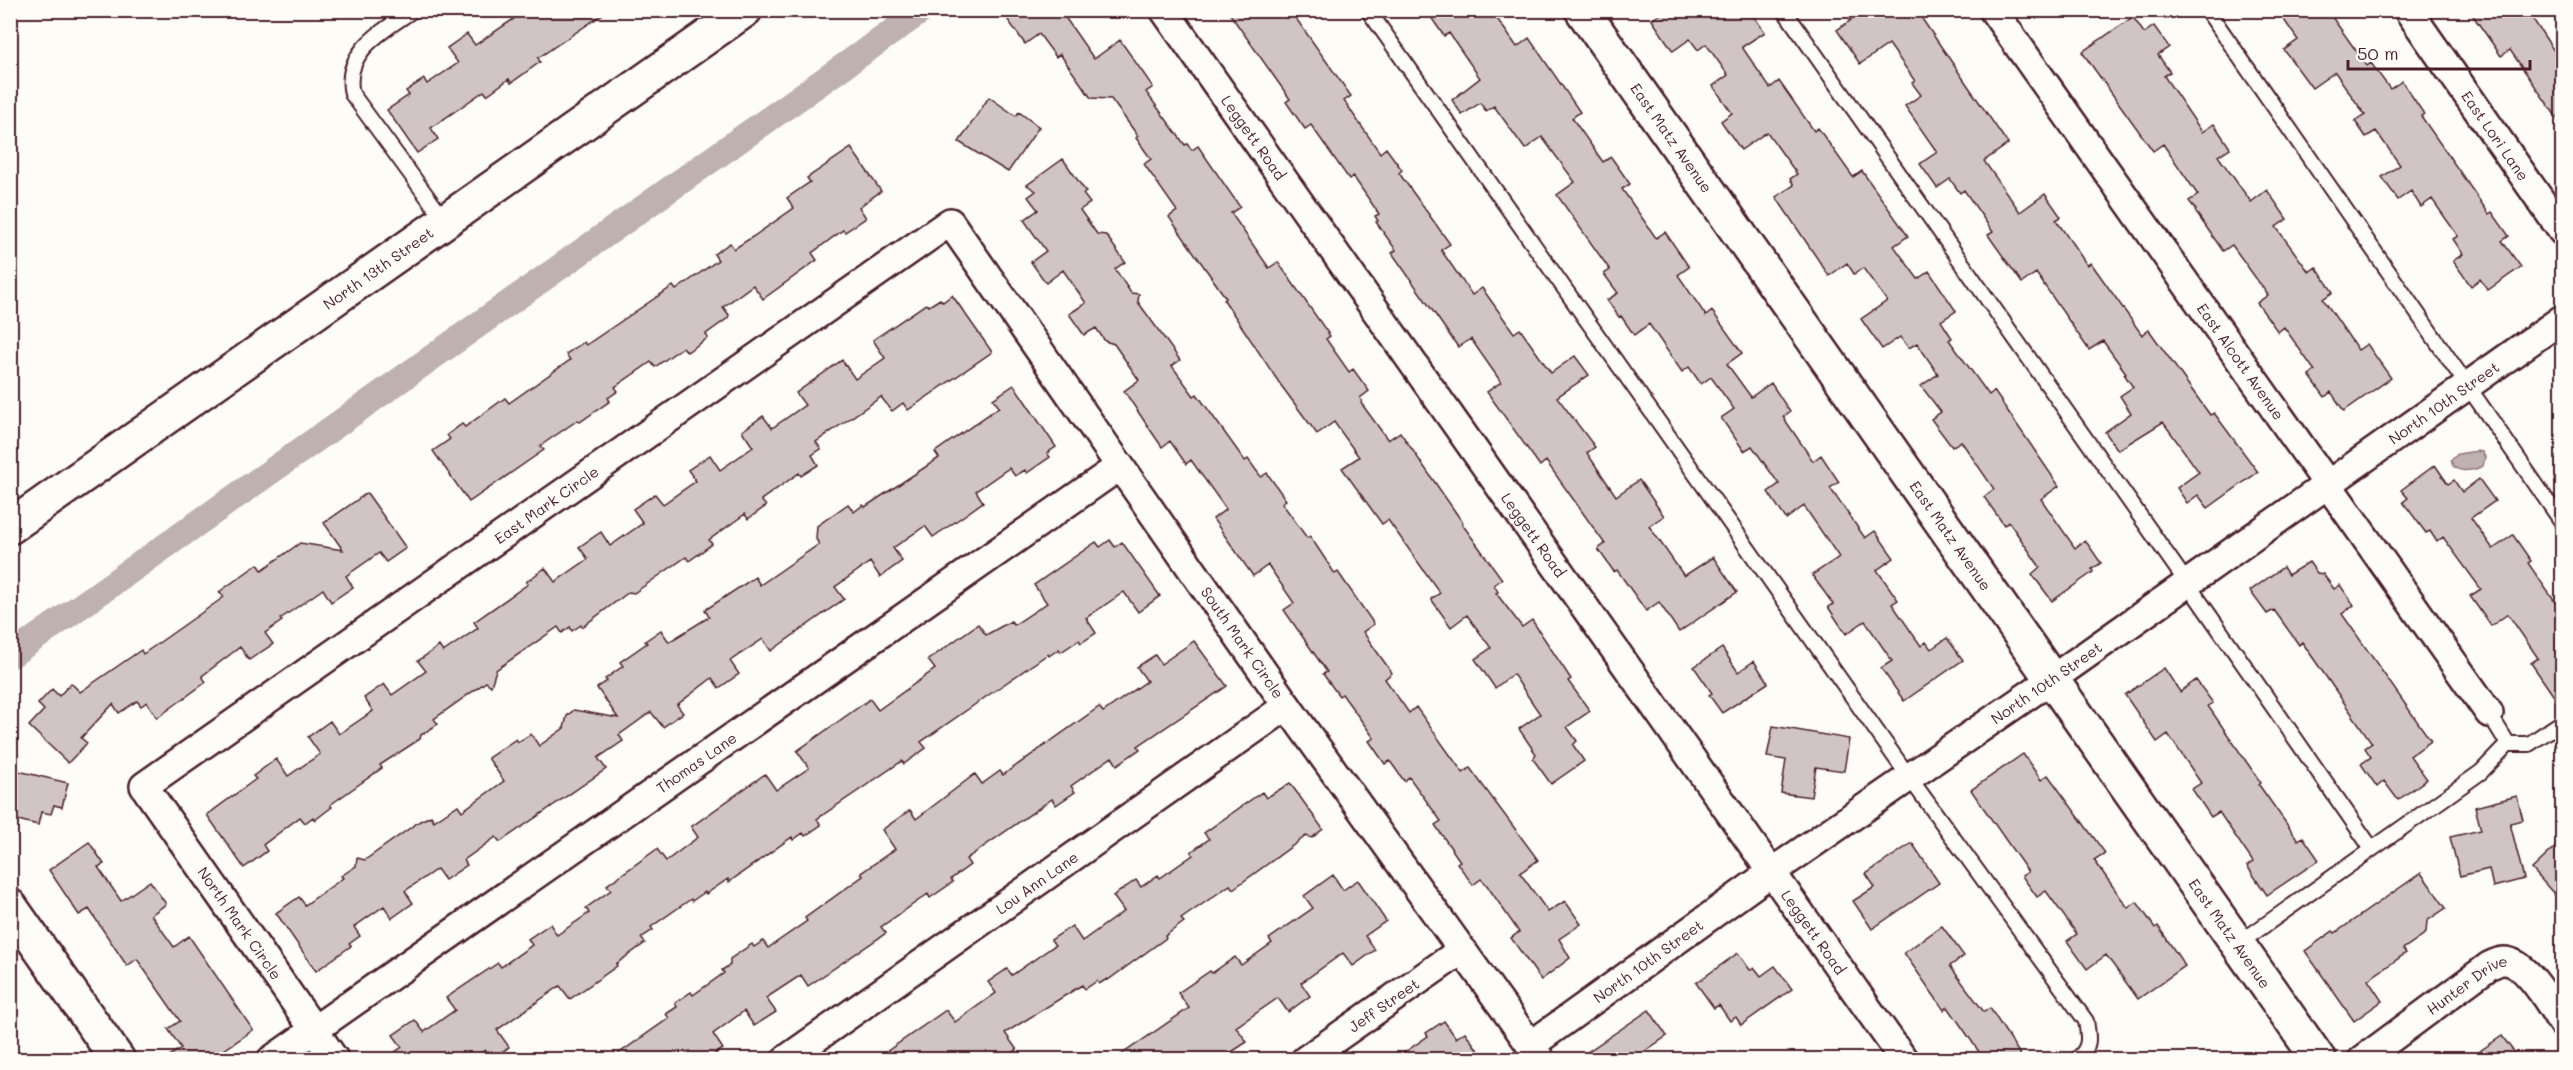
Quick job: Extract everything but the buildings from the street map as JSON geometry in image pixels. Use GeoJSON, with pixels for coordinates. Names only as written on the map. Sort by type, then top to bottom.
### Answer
{"type":"FeatureCollection","features":[{"type":"Feature","properties":{"kind":"street","name":"North 13th Street"},"geometry":{"type":"LineString","coordinates":[[10,527],[745,10]]}},
{"type":"Feature","properties":{"kind":"street","name":"Leggett Road"},"geometry":{"type":"LineString","coordinates":[[1164,10],[1904,1059]]}},
{"type":"Feature","properties":{"kind":"street","name":"East Matz Avenue"},"geometry":{"type":"LineString","coordinates":[[1582,10],[2319,1059]]}},
{"type":"Feature","properties":{"kind":"street","name":"East Alcott Avenue"},"geometry":{"type":"LineString","coordinates":[[1993,10],[2489,712]]}},
{"type":"Feature","properties":{"kind":"street","name":"East Lori Lane"},"geometry":{"type":"LineString","coordinates":[[2408,10],[2562,231]]}},
{"type":"Feature","properties":{"kind":"street","name":"South Mark Circle"},"geometry":{"type":"LineString","coordinates":[[950,222],[1287,706],[1536,1052]]}},
{"type":"Feature","properties":{"kind":"street","name":"East Mark Circle"},"geometry":{"type":"LineString","coordinates":[[144,786],[950,222]]}},
{"type":"Feature","properties":{"kind":"street","name":"North 10th Street"},"geometry":{"type":"LineString","coordinates":[[1536,1052],[1773,871],[2052,679],[2562,320]]}},
{"type":"Feature","properties":{"kind":"street","name":"Thomas Lane"},"geometry":{"type":"LineString","coordinates":[[271,1059],[1120,466]]}},
{"type":"Feature","properties":{"kind":"street","name":"Lou Ann Lane"},"geometry":{"type":"LineString","coordinates":[[785,1059],[1287,706]]}},
{"type":"Feature","properties":{"kind":"street","name":"North Mark Circle"},"geometry":{"type":"LineString","coordinates":[[144,786],[335,1059]]}},
{"type":"Feature","properties":{"kind":"street"},"geometry":{"type":"LineString","coordinates":[[10,906],[118,1059]]}},
{"type":"Feature","properties":{"kind":"street","name":"Jeff Street"},"geometry":{"type":"LineString","coordinates":[[1305,1059],[1462,950]]}},
{"type":"Feature","properties":{"kind":"street","name":"Hunter Drive"},"geometry":{"type":"LineString","coordinates":[[2362,1059],[2489,966],[2503,961],[2517,964],[2527,972],[2562,1023]]}},
{"type":"Feature","properties":{"kind":"lane"},"geometry":{"type":"LineString","coordinates":[[413,10],[356,56],[348,80],[352,94],[445,221]]}},
{"type":"Feature","properties":{"kind":"lane"},"geometry":{"type":"LineString","coordinates":[[1368,10],[1909,777],[2086,1021],[2090,1040],[2085,1053],[2076,1059]]}},
{"type":"Feature","properties":{"kind":"lane"},"geometry":{"type":"LineString","coordinates":[[1784,10],[2372,849]]}},
{"type":"Feature","properties":{"kind":"lane"},"geometry":{"type":"LineString","coordinates":[[2207,10],[2562,522]]}},
{"type":"Feature","properties":{"kind":"lane"},"geometry":{"type":"LineString","coordinates":[[2489,712],[2508,744]]}},
{"type":"Feature","properties":{"kind":"lane"},"geometry":{"type":"LineString","coordinates":[[2238,944],[2481,772],[2508,744],[2529,744],[2562,722]]}},
{"type":"Feature","properties":{"kind":"shaded area"},"geometry":{"type":"Polygon","coordinates":[[[2482,452],[2485,457],[2483,466],[2459,470],[2452,465],[2451,460],[2458,454],[2482,452]]]}},
{"type":"Feature","properties":{"kind":"waterway"},"geometry":{"type":"LineString","coordinates":[[10,656],[923,10]]}}]}
